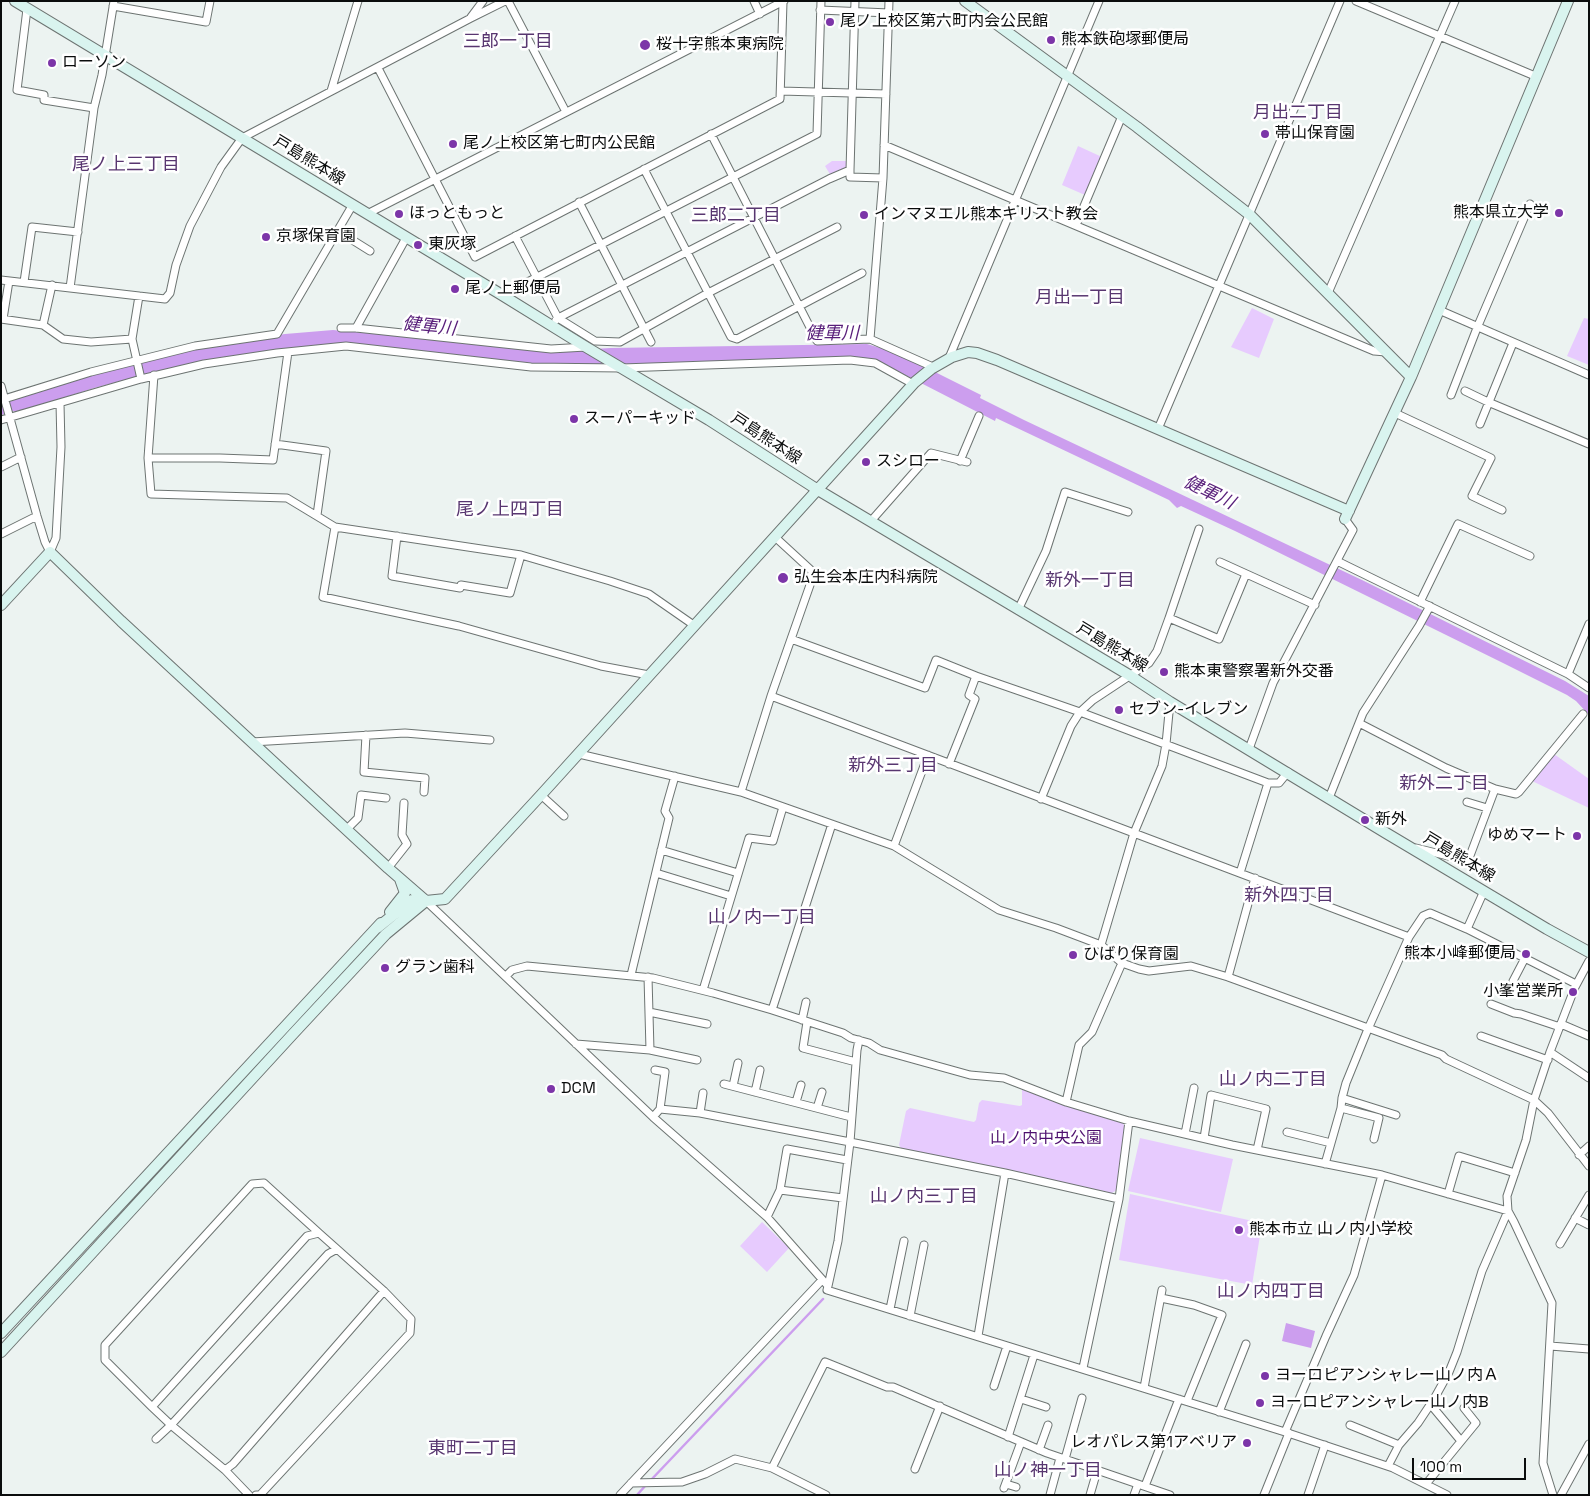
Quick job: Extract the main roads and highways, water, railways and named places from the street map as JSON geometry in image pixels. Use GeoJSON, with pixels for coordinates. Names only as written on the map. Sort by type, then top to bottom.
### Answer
{"type":"FeatureCollection","features":[{"type":"Feature","properties":{"kind":"waterway"},"geometry":{"type":"LineString","coordinates":[[650,1481],[823,1299]]}},
{"type":"Feature","properties":{"kind":"waterway"},"geometry":{"type":"LineString","coordinates":[[637,1495],[646,1485]]}},
{"type":"Feature","properties":{"kind":"place","name":"尾ノ上校区第六町内会公民館"},"geometry":{"type":"Point","coordinates":[830,22]}},
{"type":"Feature","properties":{"kind":"place","name":"熊本鉄砲塚郵便局"},"geometry":{"type":"Point","coordinates":[1051,40]}},
{"type":"Feature","properties":{"kind":"place","name":"桜十字熊本東病院"},"geometry":{"type":"Point","coordinates":[645,45]}},
{"type":"Feature","properties":{"kind":"place","name":"ローソン"},"geometry":{"type":"Point","coordinates":[52,63]}},
{"type":"Feature","properties":{"kind":"place","name":"帯山保育園"},"geometry":{"type":"Point","coordinates":[1265,134]}},
{"type":"Feature","properties":{"kind":"place","name":"尾ノ上校区第七町内公民館"},"geometry":{"type":"Point","coordinates":[453,144]}},
{"type":"Feature","properties":{"kind":"place","name":"熊本県立大学"},"geometry":{"type":"Point","coordinates":[1559,213]}},
{"type":"Feature","properties":{"kind":"place","name":"ほっともっと"},"geometry":{"type":"Point","coordinates":[399,214]}},
{"type":"Feature","properties":{"kind":"place","name":"インマヌエル熊本キリスト教会"},"geometry":{"type":"Point","coordinates":[864,215]}},
{"type":"Feature","properties":{"kind":"place","name":"京塚保育園"},"geometry":{"type":"Point","coordinates":[266,237]}},
{"type":"Feature","properties":{"kind":"place","name":"東灰塚"},"geometry":{"type":"Point","coordinates":[418,245]}},
{"type":"Feature","properties":{"kind":"place","name":"尾ノ上郵便局"},"geometry":{"type":"Point","coordinates":[455,289]}},
{"type":"Feature","properties":{"kind":"place","name":"スーパーキッド"},"geometry":{"type":"Point","coordinates":[574,419]}},
{"type":"Feature","properties":{"kind":"place","name":"スシロー"},"geometry":{"type":"Point","coordinates":[866,462]}},
{"type":"Feature","properties":{"kind":"place","name":"弘生会本庄内科病院"},"geometry":{"type":"Point","coordinates":[783,578]}},
{"type":"Feature","properties":{"kind":"place","name":"熊本東警察署新外交番"},"geometry":{"type":"Point","coordinates":[1164,672]}},
{"type":"Feature","properties":{"kind":"place","name":"セブン-イレブン"},"geometry":{"type":"Point","coordinates":[1119,710]}},
{"type":"Feature","properties":{"kind":"place","name":"新外"},"geometry":{"type":"Point","coordinates":[1365,820]}},
{"type":"Feature","properties":{"kind":"place","name":"ゆめマート"},"geometry":{"type":"Point","coordinates":[1577,836]}},
{"type":"Feature","properties":{"kind":"place","name":"熊本小峰郵便局"},"geometry":{"type":"Point","coordinates":[1526,954]}},
{"type":"Feature","properties":{"kind":"place","name":"ひばり保育園"},"geometry":{"type":"Point","coordinates":[1073,955]}},
{"type":"Feature","properties":{"kind":"place","name":"グラン歯科"},"geometry":{"type":"Point","coordinates":[385,968]}},
{"type":"Feature","properties":{"kind":"place","name":"小峯営業所"},"geometry":{"type":"Point","coordinates":[1573,992]}},
{"type":"Feature","properties":{"kind":"place","name":"DCM"},"geometry":{"type":"Point","coordinates":[551,1089]}},
{"type":"Feature","properties":{"kind":"place","name":"熊本市立 山ノ内小学校"},"geometry":{"type":"Point","coordinates":[1239,1230]}},
{"type":"Feature","properties":{"kind":"place","name":"ヨーロピアンシャレー山ノ内Ａ"},"geometry":{"type":"Point","coordinates":[1265,1376]}},
{"type":"Feature","properties":{"kind":"place","name":"ヨーロピアンシャレー山ノ内B"},"geometry":{"type":"Point","coordinates":[1260,1403]}},
{"type":"Feature","properties":{"kind":"place","name":"レオパレス第1アベリア"},"geometry":{"type":"Point","coordinates":[1247,1443]}},
{"type":"Feature","properties":{"kind":"district","name":"三郎一丁目"},"geometry":{"type":"Point","coordinates":[508,42]}},
{"type":"Feature","properties":{"kind":"district","name":"月出二丁目"},"geometry":{"type":"Point","coordinates":[1298,113]}},
{"type":"Feature","properties":{"kind":"district","name":"尾ノ上三丁目"},"geometry":{"type":"Point","coordinates":[126,165]}},
{"type":"Feature","properties":{"kind":"district","name":"三郎二丁目"},"geometry":{"type":"Point","coordinates":[736,216]}},
{"type":"Feature","properties":{"kind":"district","name":"月出一丁目"},"geometry":{"type":"Point","coordinates":[1080,298]}},
{"type":"Feature","properties":{"kind":"district","name":"尾ノ上四丁目"},"geometry":{"type":"Point","coordinates":[510,510]}},
{"type":"Feature","properties":{"kind":"district","name":"新外一丁目"},"geometry":{"type":"Point","coordinates":[1090,581]}},
{"type":"Feature","properties":{"kind":"district","name":"新外三丁目"},"geometry":{"type":"Point","coordinates":[893,766]}},
{"type":"Feature","properties":{"kind":"district","name":"新外二丁目"},"geometry":{"type":"Point","coordinates":[1444,784]}},
{"type":"Feature","properties":{"kind":"district","name":"新外四丁目"},"geometry":{"type":"Point","coordinates":[1289,896]}},
{"type":"Feature","properties":{"kind":"district","name":"山ノ内一丁目"},"geometry":{"type":"Point","coordinates":[762,918]}},
{"type":"Feature","properties":{"kind":"district","name":"山ノ内二丁目"},"geometry":{"type":"Point","coordinates":[1273,1080]}},
{"type":"Feature","properties":{"kind":"district","name":"山ノ内三丁目"},"geometry":{"type":"Point","coordinates":[924,1197]}},
{"type":"Feature","properties":{"kind":"district","name":"山ノ内四丁目"},"geometry":{"type":"Point","coordinates":[1271,1292]}},
{"type":"Feature","properties":{"kind":"district","name":"東町二丁目"},"geometry":{"type":"Point","coordinates":[473,1449]}},
{"type":"Feature","properties":{"kind":"district","name":"山ノ神一丁目"},"geometry":{"type":"Point","coordinates":[1048,1471]}},
{"type":"Feature","properties":{"kind":"water label","name":"健軍川"},"geometry":{"type":"Point","coordinates":[429,327]}},
{"type":"Feature","properties":{"kind":"water label","name":"健軍川"},"geometry":{"type":"Point","coordinates":[832,334]}},
{"type":"Feature","properties":{"kind":"water label","name":"健軍川"},"geometry":{"type":"Point","coordinates":[1209,493]}},
{"type":"Feature","properties":{"kind":"park label","name":"山ノ内中央公園"},"geometry":{"type":"Point","coordinates":[1046,1139]}}]}
